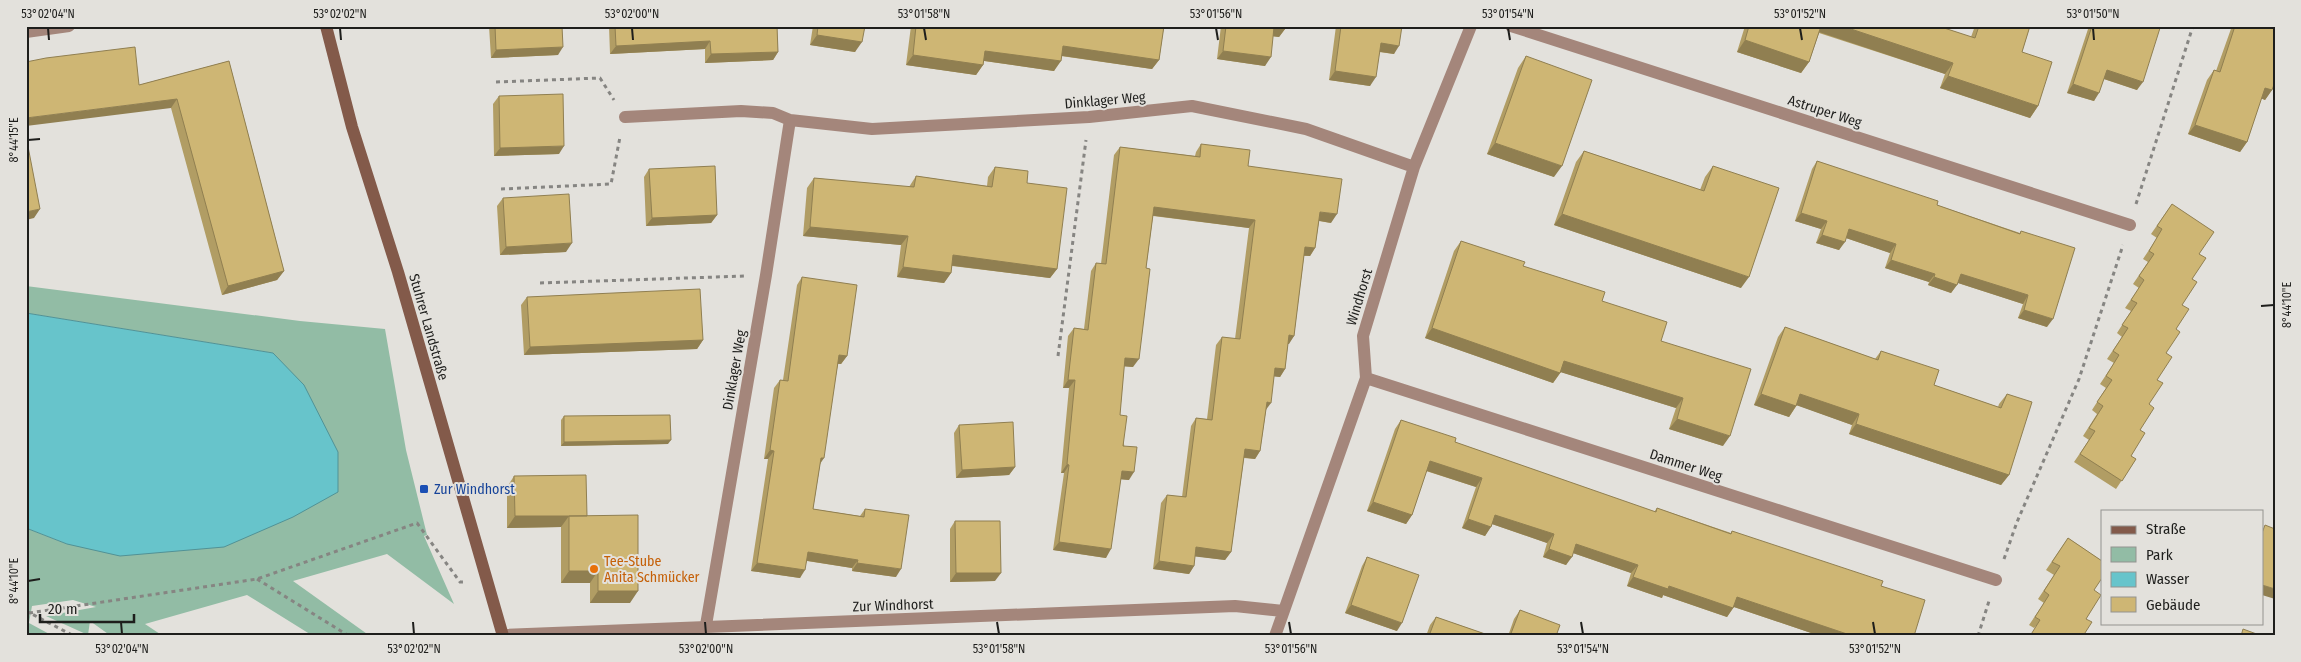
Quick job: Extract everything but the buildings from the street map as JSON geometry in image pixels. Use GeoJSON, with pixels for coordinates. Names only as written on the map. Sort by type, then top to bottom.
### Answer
{"type":"FeatureCollection","features":[{"type":"Feature","properties":{"kind":"main road","name":"Stuhrer Landstraße"},"geometry":{"type":"LineString","coordinates":[[326,26],[352,127],[398,272],[503,635]]}},
{"type":"Feature","properties":{"kind":"street"},"geometry":{"type":"LineString","coordinates":[[26,32],[69,26]]}},
{"type":"Feature","properties":{"kind":"street","name":"Windhorst"},"geometry":{"type":"LineString","coordinates":[[1275,636],[1366,378],[1363,336],[1414,167],[1471,26]]}},
{"type":"Feature","properties":{"kind":"street","name":"Astruper Weg"},"geometry":{"type":"LineString","coordinates":[[1511,26],[2130,225]]}},
{"type":"Feature","properties":{"kind":"street","name":"Dinklager Weg"},"geometry":{"type":"LineString","coordinates":[[624,117],[741,110],[773,113],[790,120],[872,129],[1090,117],[1192,106],[1306,129],[1414,167]]}},
{"type":"Feature","properties":{"kind":"street","name":"Dinklager Weg"},"geometry":{"type":"LineString","coordinates":[[706,625],[766,276],[790,120]]}},
{"type":"Feature","properties":{"kind":"street","name":"Dammer Weg"},"geometry":{"type":"LineString","coordinates":[[1366,378],[1996,580]]}},
{"type":"Feature","properties":{"kind":"street","name":"Zur Windhorst"},"geometry":{"type":"LineString","coordinates":[[503,635],[706,625],[995,617],[1235,606],[1283,611]]}},
{"type":"Feature","properties":{"kind":"path"},"geometry":{"type":"LineString","coordinates":[[1978,636],[2017,522],[2079,379],[2193,26]]}},
{"type":"Feature","properties":{"kind":"path"},"geometry":{"type":"LineString","coordinates":[[496,82],[600,78],[624,117],[611,184],[501,189]]}},
{"type":"Feature","properties":{"kind":"path"},"geometry":{"type":"LineString","coordinates":[[1058,356],[1090,117]]}},
{"type":"Feature","properties":{"kind":"path"},"geometry":{"type":"LineString","coordinates":[[540,283],[766,276]]}},
{"type":"Feature","properties":{"kind":"path"},"geometry":{"type":"LineString","coordinates":[[27,612],[257,579],[417,523],[460,582],[486,579]]}},
{"type":"Feature","properties":{"kind":"path"},"geometry":{"type":"LineString","coordinates":[[257,579],[349,636]]}},
{"type":"Feature","properties":{"kind":"path"},"geometry":{"type":"LineString","coordinates":[[27,612],[74,636]]}},
{"type":"Feature","properties":{"kind":"green space"},"geometry":{"type":"Polygon","coordinates":[[[26,286],[300,321],[385,329],[406,450],[427,535],[424,536],[454,604],[387,554],[293,581],[370,636],[313,636],[247,595],[145,624],[163,636],[111,636],[90,621],[88,635],[46,616],[96,607],[73,600],[32,606],[29,623],[53,636],[26,636],[26,528],[67,544],[273,353],[26,313],[26,286]]]}},
{"type":"Feature","properties":{"kind":"water"},"geometry":{"type":"Polygon","coordinates":[[[26,313],[273,353],[304,385],[338,452],[338,492],[293,517],[224,547],[120,556],[67,544],[26,528],[26,313]]]}},
{"type":"Feature","properties":{"kind":"place","name":"Zur Windhorst"},"geometry":{"type":"Point","coordinates":[424,489]}},
{"type":"Feature","properties":{"kind":"place","name":"Tee-Stube Anita Schmücker"},"geometry":{"type":"Point","coordinates":[594,569]}}]}
